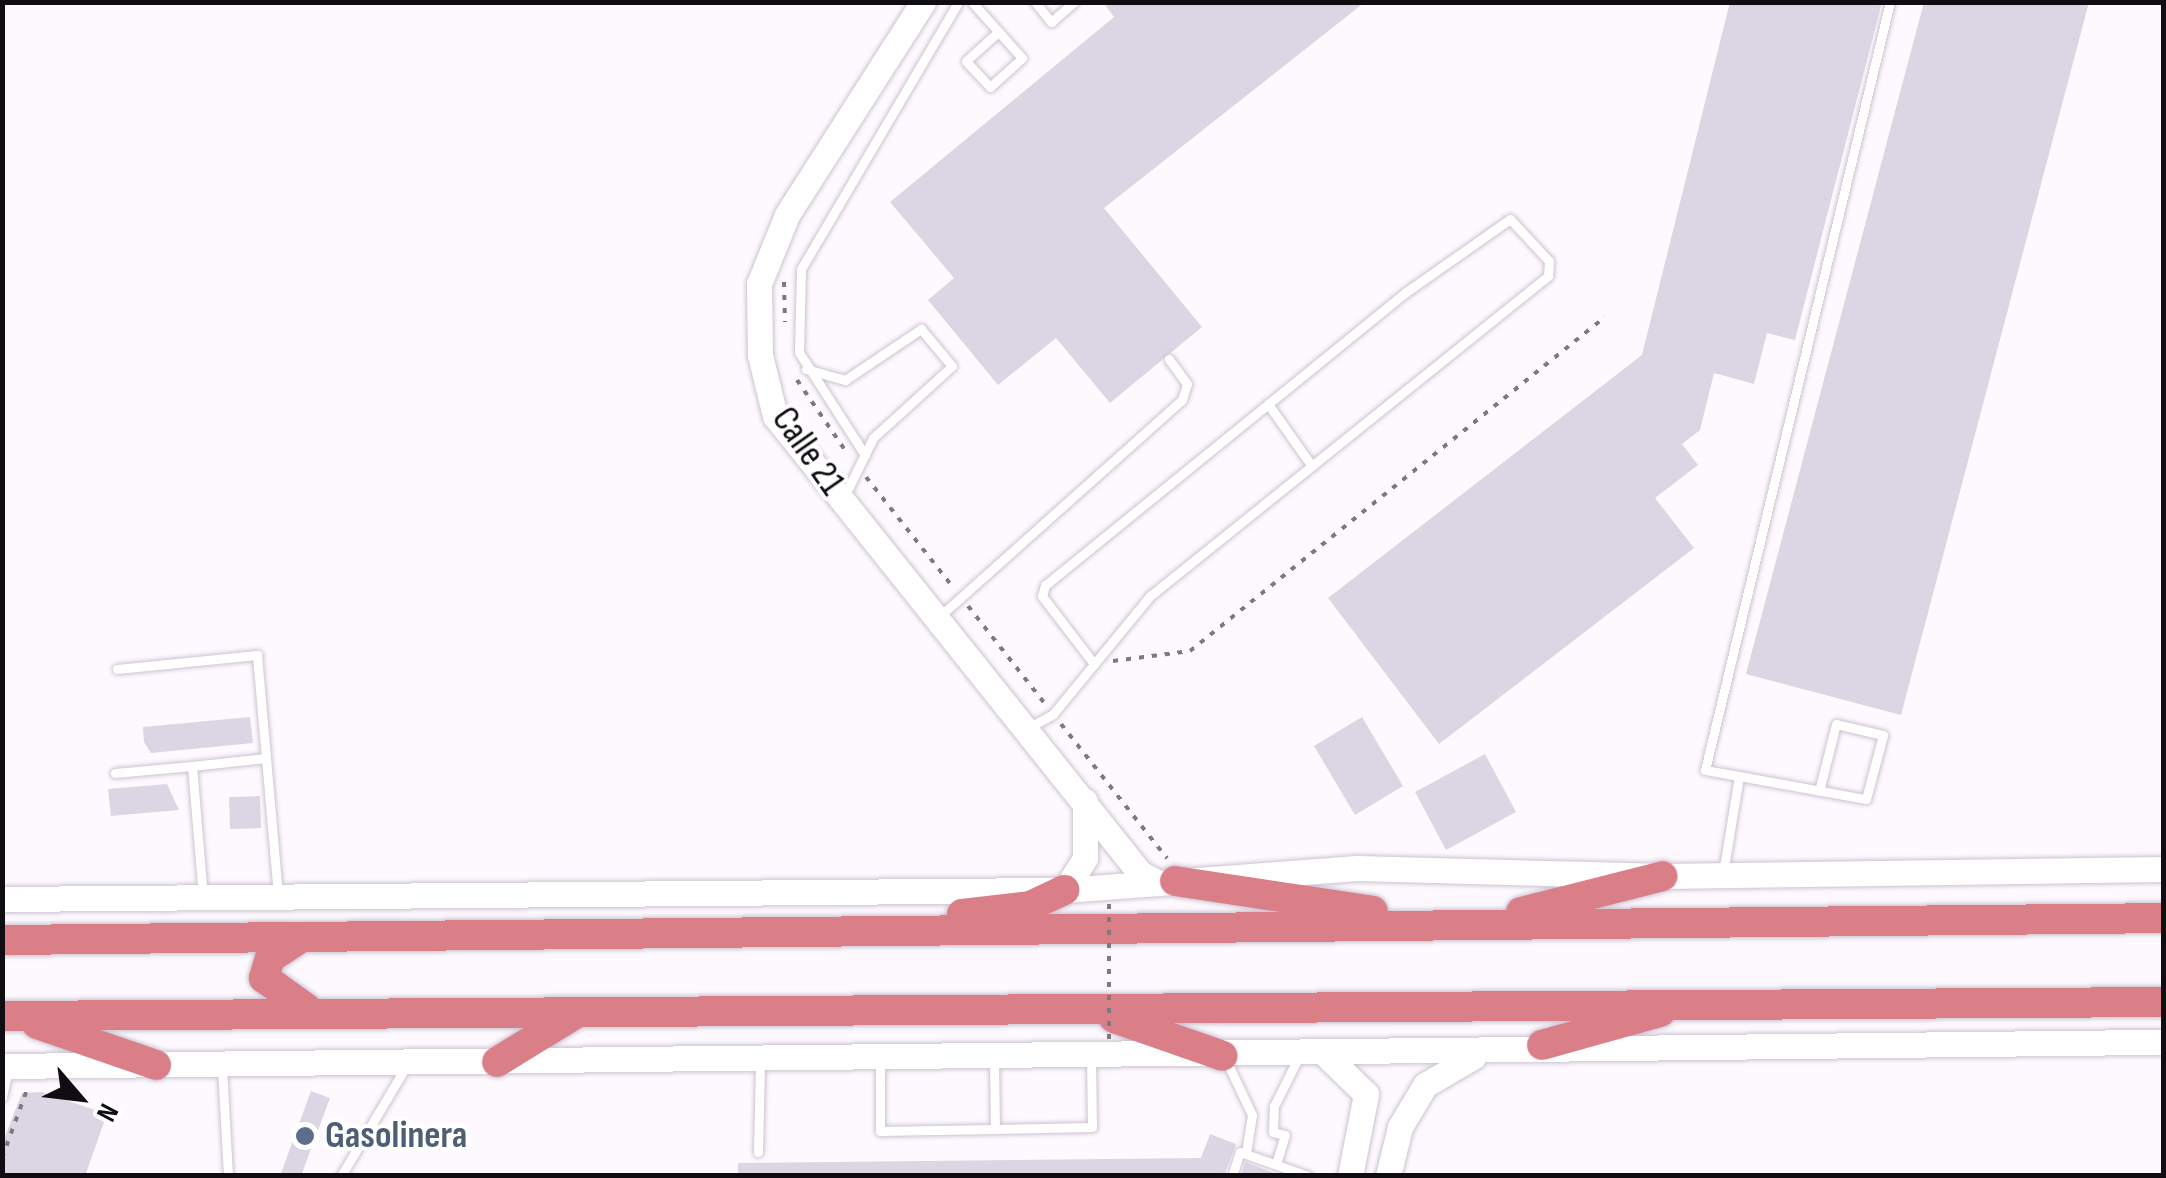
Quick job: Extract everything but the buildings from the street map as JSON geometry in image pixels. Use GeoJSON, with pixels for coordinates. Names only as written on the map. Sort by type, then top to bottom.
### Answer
{"type":"FeatureCollection","features":[{"type":"Feature","properties":{"kind":"highway"},"geometry":{"type":"LineString","coordinates":[[1170,878],[1466,924],[1663,876]]}},
{"type":"Feature","properties":{"kind":"highway"},"geometry":{"type":"LineString","coordinates":[[894,931],[905,918],[1030,906],[1064,890]]}},
{"type":"Feature","properties":{"kind":"highway"},"geometry":{"type":"LineString","coordinates":[[2,940],[296,941],[2164,918]]}},
{"type":"Feature","properties":{"kind":"highway"},"geometry":{"type":"LineString","coordinates":[[2,921],[96,938]]}},
{"type":"Feature","properties":{"kind":"highway"},"geometry":{"type":"LineString","coordinates":[[296,941],[270,958],[264,978],[282,1000],[316,1012]]}},
{"type":"Feature","properties":{"kind":"highway"},"geometry":{"type":"LineString","coordinates":[[9,1016],[1092,1011],[1706,1001],[2164,1002]]}},
{"type":"Feature","properties":{"kind":"highway"},"geometry":{"type":"LineString","coordinates":[[1542,1044],[1706,1001]]}},
{"type":"Feature","properties":{"kind":"highway"},"geometry":{"type":"LineString","coordinates":[[1092,1011],[1223,1056]]}},
{"type":"Feature","properties":{"kind":"highway"},"geometry":{"type":"LineString","coordinates":[[497,1062],[575,1014]]}},
{"type":"Feature","properties":{"kind":"highway"},"geometry":{"type":"LineString","coordinates":[[9,1016],[156,1065]]}},
{"type":"Feature","properties":{"kind":"main road","name":"Calle 21"},"geometry":{"type":"LineString","coordinates":[[923,2],[787,215],[759,284],[760,356],[775,416],[1084,801],[1170,878]]}},
{"type":"Feature","properties":{"kind":"main road"},"geometry":{"type":"LineString","coordinates":[[1064,890],[1085,858],[1084,801]]}},
{"type":"Feature","properties":{"kind":"main road"},"geometry":{"type":"LineString","coordinates":[[2,899],[1064,890],[1170,878],[1357,868],[1663,876],[2164,869]]}},
{"type":"Feature","properties":{"kind":"main road"},"geometry":{"type":"LineString","coordinates":[[15,1069],[994,1058],[1100,1049],[1223,1056],[1326,1056],[1480,1054],[1542,1044],[1752,1051],[2164,1042]]}},
{"type":"Feature","properties":{"kind":"main road"},"geometry":{"type":"LineString","coordinates":[[1388,1176],[1400,1127],[1425,1086],[1480,1054]]}},
{"type":"Feature","properties":{"kind":"main road"},"geometry":{"type":"LineString","coordinates":[[1326,1056],[1366,1094],[1350,1176]]}},
{"type":"Feature","properties":{"kind":"lane"},"geometry":{"type":"LineString","coordinates":[[864,455],[806,369],[797,314],[814,235],[958,2]]}},
{"type":"Feature","properties":{"kind":"lane"},"geometry":{"type":"LineString","coordinates":[[972,2],[1022,58],[990,88],[966,60],[998,32]]}},
{"type":"Feature","properties":{"kind":"lane"},"geometry":{"type":"LineString","coordinates":[[1035,2],[1051,22],[1074,2]]}},
{"type":"Feature","properties":{"kind":"lane"},"geometry":{"type":"LineString","coordinates":[[1819,791],[1836,724],[1883,735],[1866,799],[1819,791],[1705,770],[1890,2]]}},
{"type":"Feature","properties":{"kind":"lane"},"geometry":{"type":"LineString","coordinates":[[1028,728],[1053,714],[1150,596],[1548,276],[1550,261],[1502,218],[1045,585],[1042,596],[1094,664]]}},
{"type":"Feature","properties":{"kind":"lane"},"geometry":{"type":"LineString","coordinates":[[806,369],[845,380],[920,329],[952,366],[864,455],[842,502]]}},
{"type":"Feature","properties":{"kind":"lane"},"geometry":{"type":"LineString","coordinates":[[938,618],[1182,400],[1188,384],[1169,358]]}},
{"type":"Feature","properties":{"kind":"lane"},"geometry":{"type":"LineString","coordinates":[[1268,404],[1311,465]]}},
{"type":"Feature","properties":{"kind":"lane"},"geometry":{"type":"LineString","coordinates":[[116,669],[257,656],[279,896]]}},
{"type":"Feature","properties":{"kind":"lane"},"geometry":{"type":"LineString","coordinates":[[115,773],[266,758]]}},
{"type":"Feature","properties":{"kind":"lane"},"geometry":{"type":"LineString","coordinates":[[192,766],[202,896]]}},
{"type":"Feature","properties":{"kind":"lane"},"geometry":{"type":"LineString","coordinates":[[1723,875],[1738,776]]}},
{"type":"Feature","properties":{"kind":"lane"},"geometry":{"type":"LineString","coordinates":[[880,1059],[880,1131],[1092,1128],[1100,1049]]}},
{"type":"Feature","properties":{"kind":"lane"},"geometry":{"type":"LineString","coordinates":[[1223,1056],[1252,1115],[1246,1154],[1232,1176]]}},
{"type":"Feature","properties":{"kind":"lane"},"geometry":{"type":"LineString","coordinates":[[1276,1164],[1285,1136],[1272,1132],[1274,1106],[1299,1056]]}},
{"type":"Feature","properties":{"kind":"lane"},"geometry":{"type":"LineString","coordinates":[[994,1058],[995,1129]]}},
{"type":"Feature","properties":{"kind":"lane"},"geometry":{"type":"LineString","coordinates":[[758,1152],[760,1060]]}},
{"type":"Feature","properties":{"kind":"lane"},"geometry":{"type":"LineString","coordinates":[[342,1176],[406,1065]]}},
{"type":"Feature","properties":{"kind":"lane"},"geometry":{"type":"LineString","coordinates":[[222,1066],[228,1176]]}},
{"type":"Feature","properties":{"kind":"lane"},"geometry":{"type":"LineString","coordinates":[[2,1096],[15,1069]]}},
{"type":"Feature","properties":{"kind":"lane"},"geometry":{"type":"LineString","coordinates":[[1246,1154],[1308,1176]]}},
{"type":"Feature","properties":{"kind":"path"},"geometry":{"type":"LineString","coordinates":[[786,271],[786,331]]}},
{"type":"Feature","properties":{"kind":"path"},"geometry":{"type":"LineString","coordinates":[[1094,664],[1190,651],[1605,318]]}},
{"type":"Feature","properties":{"kind":"path"},"geometry":{"type":"LineString","coordinates":[[792,368],[859,468],[1053,714],[1170,878]]}},
{"type":"Feature","properties":{"kind":"path"},"geometry":{"type":"LineString","coordinates":[[1100,1049],[1109,904]]}},
{"type":"Feature","properties":{"kind":"path"},"geometry":{"type":"LineString","coordinates":[[2,1158],[15,1069]]}},
{"type":"Feature","properties":{"kind":"place","name":"Gasolinera"},"geometry":{"type":"Point","coordinates":[305,1136]}}]}
